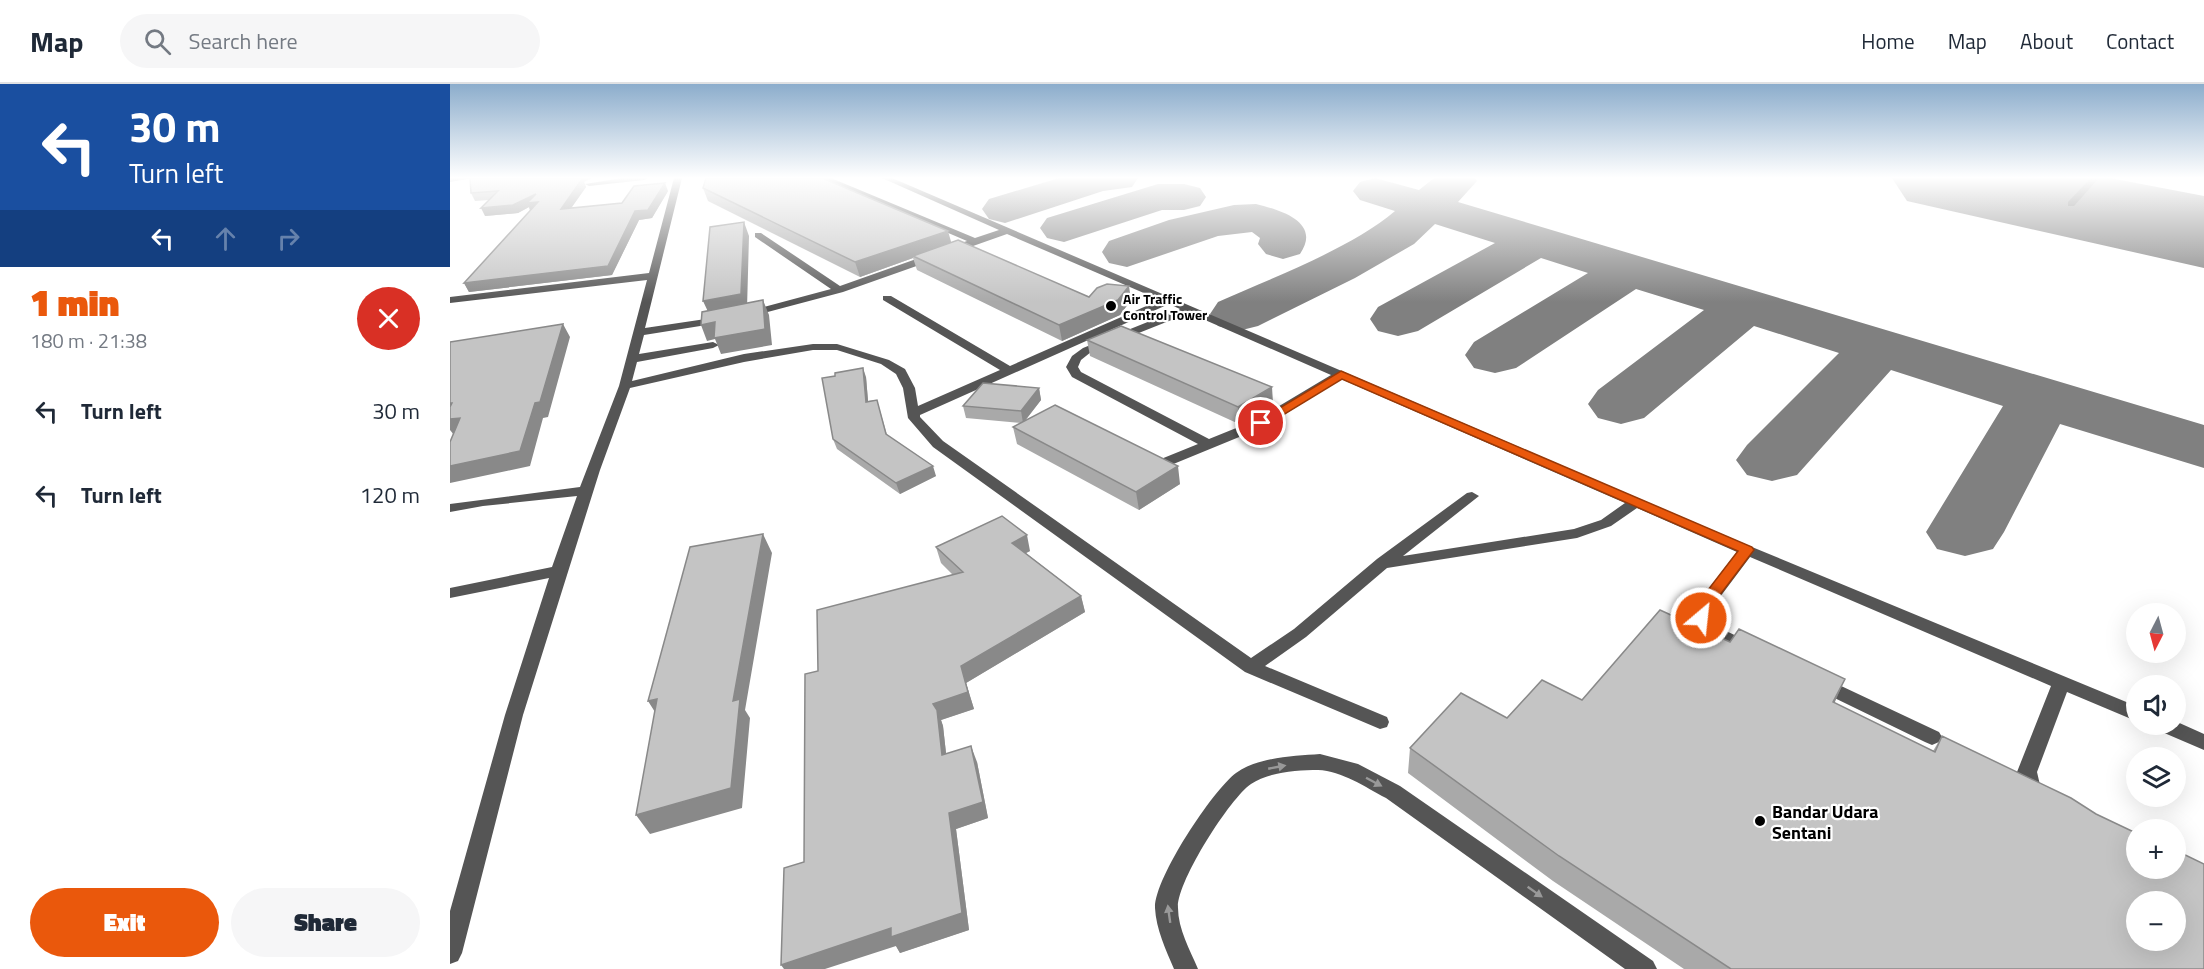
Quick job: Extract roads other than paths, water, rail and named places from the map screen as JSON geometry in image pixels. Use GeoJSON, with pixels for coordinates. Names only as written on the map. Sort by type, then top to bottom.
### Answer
{"type":"FeatureCollection","features":[{"type":"Feature","properties":{"kind":"street"},"geometry":{"type":"LineString","coordinates":[[450,953],[514,715],[585,492],[625,386],[667,219]]}},
{"type":"Feature","properties":{"kind":"street"},"geometry":{"type":"LineString","coordinates":[[922,219],[976,242]]}},
{"type":"Feature","properties":{"kind":"street"},"geometry":{"type":"LineString","coordinates":[[981,219],[1747,550],[2126,710]]}},
{"type":"Feature","properties":{"kind":"street"},"geometry":{"type":"LineString","coordinates":[[639,332],[733,317],[839,290],[1008,231]]}},
{"type":"Feature","properties":{"kind":"street"},"geometry":{"type":"LineString","coordinates":[[758,235],[839,290]]}},
{"type":"Feature","properties":{"kind":"street"},"geometry":{"type":"LineString","coordinates":[[450,300],[653,276]]}},
{"type":"Feature","properties":{"kind":"street"},"geometry":{"type":"LineString","coordinates":[[886,298],[1008,370]]}},
{"type":"Feature","properties":{"kind":"street"},"geometry":{"type":"LineString","coordinates":[[913,413],[1169,300]]}},
{"type":"Feature","properties":{"kind":"street"},"geometry":{"type":"LineString","coordinates":[[1189,309],[1087,350],[1076,358],[1072,367],[1076,374],[1210,445]]}},
{"type":"Feature","properties":{"kind":"street"},"geometry":{"type":"LineString","coordinates":[[632,359],[713,345]]}},
{"type":"Feature","properties":{"kind":"street"},"geometry":{"type":"LineString","coordinates":[[625,386],[744,358],[813,348],[837,347],[885,362],[901,372],[909,388],[913,413],[923,431],[938,444],[1251,667],[1380,722]]}},
{"type":"Feature","properties":{"kind":"street"},"geometry":{"type":"LineString","coordinates":[[1166,462],[1261,423],[1341,374]]}},
{"type":"Feature","properties":{"kind":"street"},"geometry":{"type":"LineString","coordinates":[[450,508],[483,502],[585,492]]}},
{"type":"Feature","properties":{"kind":"street"},"geometry":{"type":"LineString","coordinates":[[1251,667],[1300,633],[1383,563],[1472,496]]}},
{"type":"Feature","properties":{"kind":"street"},"geometry":{"type":"LineString","coordinates":[[1383,563],[1492,548],[1577,533],[1606,523],[1636,502]]}},
{"type":"Feature","properties":{"kind":"street"},"geometry":{"type":"LineString","coordinates":[[1747,550],[1699,612],[1704,626],[1709,630],[1762,655]]}},
{"type":"Feature","properties":{"kind":"street"},"geometry":{"type":"LineString","coordinates":[[450,593],[559,571]]}},
{"type":"Feature","properties":{"kind":"street"},"geometry":{"type":"LineString","coordinates":[[1805,676],[1932,736]]}},
{"type":"Feature","properties":{"kind":"street"},"geometry":{"type":"LineString","coordinates":[[2053,811],[2031,789],[2027,772],[2062,682]]}},
{"type":"Feature","properties":{"kind":"street"},"geometry":{"type":"LineString","coordinates":[[2186,734],[2204,742]]}},
{"type":"Feature","properties":{"kind":"street"},"geometry":{"type":"LineString","coordinates":[[1186,969],[1174,941],[1166,907],[1175,878],[1213,811],[1244,778],[1275,766],[1320,762],[1351,770],[1393,792],[1645,969]]}},
{"type":"Feature","properties":{"kind":"place","name":"Air Traffic Control Tower"},"geometry":{"type":"Point","coordinates":[1111,306]}},
{"type":"Feature","properties":{"kind":"place","name":"Bandar Udara Sentani"},"geometry":{"type":"Point","coordinates":[1760,821]}}]}
